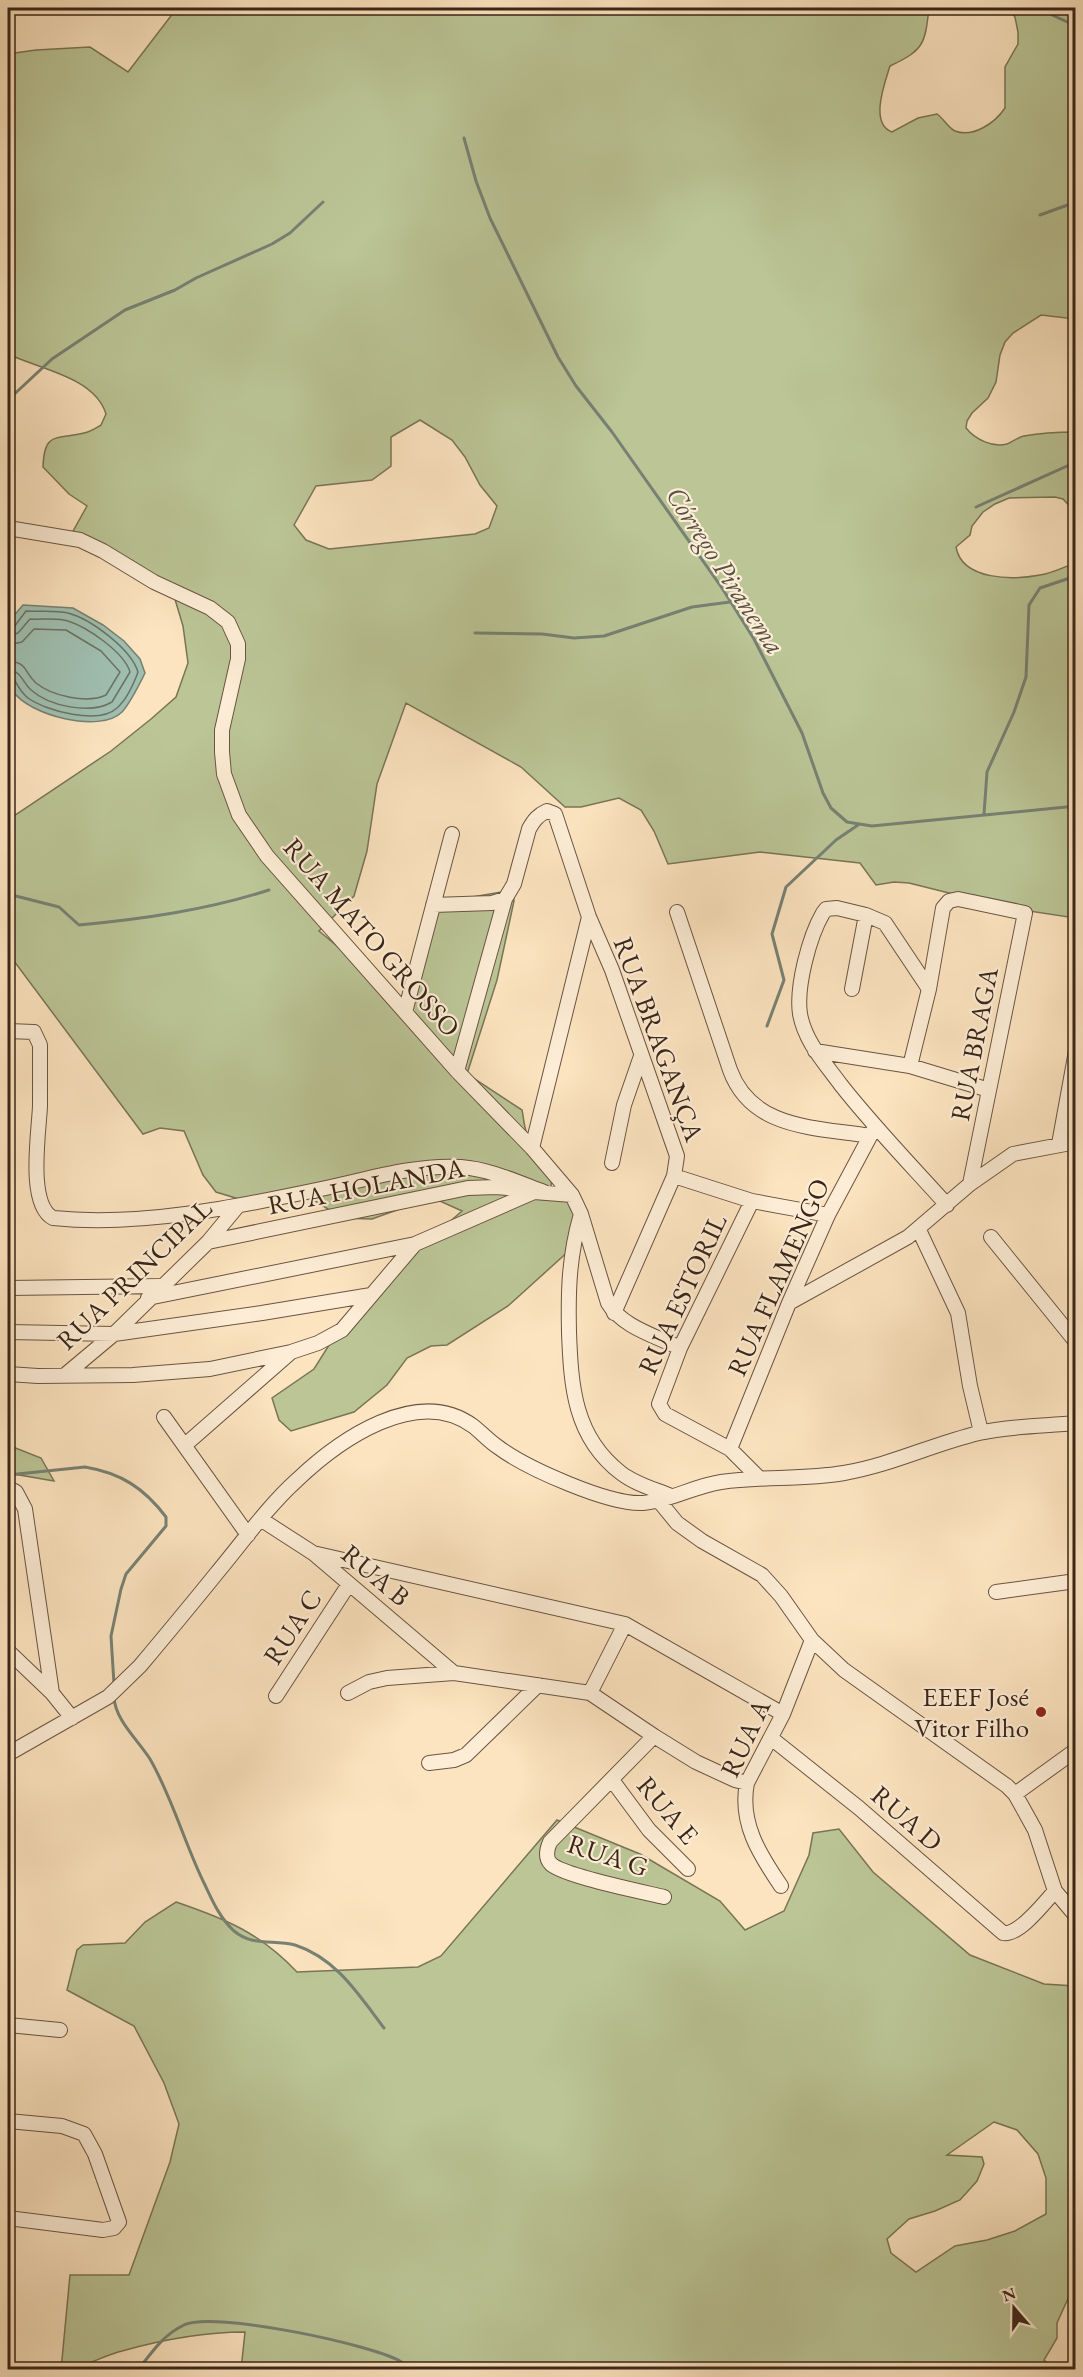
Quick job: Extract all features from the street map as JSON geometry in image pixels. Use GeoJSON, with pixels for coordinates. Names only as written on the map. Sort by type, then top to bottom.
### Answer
{"type":"FeatureCollection","features":[{"type":"Feature","properties":{"kind":"street","name":"RUA MATO GROSSO"},"geometry":{"type":"LineString","coordinates":[[8,528],[80,540],[154,582],[219,614],[228,622],[238,644],[235,673],[222,730],[222,752],[224,774],[239,815],[267,856],[458,1071],[532,1148],[572,1195],[581,1215],[608,1303],[614,1313]]}},
{"type":"Feature","properties":{"kind":"street","name":"RUA BRAGANÇA"},"geometry":{"type":"LineString","coordinates":[[505,899],[514,884],[530,829],[537,816],[551,812],[558,818],[587,910],[612,970],[674,1145],[677,1163],[674,1176],[752,1201],[828,1215]]}},
{"type":"Feature","properties":{"kind":"street"},"geometry":{"type":"LineString","coordinates":[[405,1012],[452,834]]}},
{"type":"Feature","properties":{"kind":"street"},"geometry":{"type":"LineString","coordinates":[[433,904],[492,903],[505,899]]}},
{"type":"Feature","properties":{"kind":"street"},"geometry":{"type":"LineString","coordinates":[[458,1071],[505,899]]}},
{"type":"Feature","properties":{"kind":"street","name":"RUA BRAGA"},"geometry":{"type":"LineString","coordinates":[[929,989],[943,908],[949,901],[958,899],[1025,913],[970,1184]]}},
{"type":"Feature","properties":{"kind":"street"},"geometry":{"type":"LineString","coordinates":[[910,1066],[929,989],[885,922],[837,908],[826,909],[819,919],[805,965],[799,1003],[805,1031],[815,1051],[872,1132],[947,1205]]}},
{"type":"Feature","properties":{"kind":"street"},"geometry":{"type":"LineString","coordinates":[[532,1148],[587,910]]}},
{"type":"Feature","properties":{"kind":"street"},"geometry":{"type":"LineString","coordinates":[[677,912],[730,1070],[740,1093],[747,1101],[769,1115],[787,1122],[872,1132]]}},
{"type":"Feature","properties":{"kind":"street"},"geometry":{"type":"LineString","coordinates":[[852,989],[866,915]]}},
{"type":"Feature","properties":{"kind":"street","name":"RUA PRINCIPAL"},"geometry":{"type":"LineString","coordinates":[[8,1031],[29,1030],[34,1032],[40,1045],[36,1177],[44,1209],[47,1215],[53,1218],[94,1220],[177,1215],[237,1207],[380,1176],[445,1168],[478,1170],[539,1192]]}},
{"type":"Feature","properties":{"kind":"street"},"geometry":{"type":"LineString","coordinates":[[815,1051],[910,1066],[990,1090]]}},
{"type":"Feature","properties":{"kind":"street"},"geometry":{"type":"LineString","coordinates":[[1059,1144],[1076,1051]]}},
{"type":"Feature","properties":{"kind":"street"},"geometry":{"type":"LineString","coordinates":[[612,1163],[624,1105],[641,1056]]}},
{"type":"Feature","properties":{"kind":"street","name":"RUA FLAMENGO"},"geometry":{"type":"LineString","coordinates":[[729,1449],[828,1215],[872,1132]]}},
{"type":"Feature","properties":{"kind":"street"},"geometry":{"type":"LineString","coordinates":[[789,1303],[919,1230],[970,1184],[1013,1154],[1076,1142]]}},
{"type":"Feature","properties":{"kind":"street"},"geometry":{"type":"LineString","coordinates":[[674,1176],[614,1313],[623,1321],[680,1348]]}},
{"type":"Feature","properties":{"kind":"street","name":"RUA HOLANDA"},"geometry":{"type":"LineString","coordinates":[[208,1242],[468,1188],[496,1187],[539,1192]]}},
{"type":"Feature","properties":{"kind":"street"},"geometry":{"type":"LineString","coordinates":[[148,1299],[415,1244],[539,1192],[572,1195]]}},
{"type":"Feature","properties":{"kind":"street","name":"RUA ESTORIL"},"geometry":{"type":"LineString","coordinates":[[729,1449],[665,1414],[660,1408],[659,1401],[680,1348],[752,1201]]}},
{"type":"Feature","properties":{"kind":"street","name":"RUA PRINCIPAL"},"geometry":{"type":"LineString","coordinates":[[65,1375],[114,1334],[160,1286],[208,1242],[237,1207]]}},
{"type":"Feature","properties":{"kind":"street"},"geometry":{"type":"LineString","coordinates":[[581,1215],[572,1248],[568,1289],[570,1365],[577,1409],[592,1441],[610,1464],[632,1480],[665,1498],[671,1516],[702,1541],[762,1575],[781,1596],[812,1640],[844,1670],[978,1764],[1015,1794],[1035,1830],[1055,1891],[1076,1916]]}},
{"type":"Feature","properties":{"kind":"street"},"geometry":{"type":"LineString","coordinates":[[919,1230],[958,1313],[970,1386],[981,1432]]}},
{"type":"Feature","properties":{"kind":"street"},"geometry":{"type":"LineString","coordinates":[[991,1237],[1076,1342]]}},
{"type":"Feature","properties":{"kind":"street"},"geometry":{"type":"LineString","coordinates":[[8,1374],[134,1375],[210,1369],[291,1352],[333,1337],[351,1322],[415,1244]]}},
{"type":"Feature","properties":{"kind":"street"},"geometry":{"type":"LineString","coordinates":[[8,1288],[160,1286]]}},
{"type":"Feature","properties":{"kind":"street"},"geometry":{"type":"LineString","coordinates":[[8,1332],[114,1334],[371,1295]]}},
{"type":"Feature","properties":{"kind":"street"},"geometry":{"type":"LineString","coordinates":[[185,1445],[291,1352]]}},
{"type":"Feature","properties":{"kind":"street"},"geometry":{"type":"LineString","coordinates":[[8,1754],[114,1692],[133,1673],[297,1479],[344,1442],[374,1426],[418,1411],[442,1412],[466,1421],[515,1458],[560,1480],[623,1501],[639,1503],[665,1498],[701,1485],[758,1477],[795,1478],[847,1473],[897,1460],[981,1432],[1076,1423]]}},
{"type":"Feature","properties":{"kind":"street"},"geometry":{"type":"LineString","coordinates":[[164,1417],[248,1535]]}},
{"type":"Feature","properties":{"kind":"street"},"geometry":{"type":"LineString","coordinates":[[729,1449],[758,1477]]}},
{"type":"Feature","properties":{"kind":"street"},"geometry":{"type":"LineString","coordinates":[[8,1488],[16,1492],[25,1509],[52,1693]]}},
{"type":"Feature","properties":{"kind":"street","name":"RUA B"},"geometry":{"type":"LineString","coordinates":[[262,1520],[313,1553],[454,1673]]}},
{"type":"Feature","properties":{"kind":"street"},"geometry":{"type":"LineString","coordinates":[[313,1553],[625,1624],[783,1714]]}},
{"type":"Feature","properties":{"kind":"street"},"geometry":{"type":"LineString","coordinates":[[996,1592],[1076,1581]]}},
{"type":"Feature","properties":{"kind":"street","name":"RUA C"},"geometry":{"type":"LineString","coordinates":[[276,1696],[349,1584]]}},
{"type":"Feature","properties":{"kind":"street"},"geometry":{"type":"LineString","coordinates":[[590,1693],[625,1624]]}},
{"type":"Feature","properties":{"kind":"street","name":"RUA A"},"geometry":{"type":"LineString","coordinates":[[781,1886],[757,1848],[747,1822],[744,1808],[747,1783],[783,1714],[812,1640]]}},
{"type":"Feature","properties":{"kind":"street"},"geometry":{"type":"LineString","coordinates":[[8,1651],[52,1693],[72,1718]]}},
{"type":"Feature","properties":{"kind":"street"},"geometry":{"type":"LineString","coordinates":[[348,1693],[369,1682],[387,1678],[454,1673],[590,1693],[654,1736],[705,1766],[747,1783]]}},
{"type":"Feature","properties":{"kind":"street"},"geometry":{"type":"LineString","coordinates":[[429,1764],[466,1755],[538,1685]]}},
{"type":"Feature","properties":{"kind":"street","name":"RUA E"},"geometry":{"type":"LineString","coordinates":[[547,1849],[550,1842],[654,1736]]}},
{"type":"Feature","properties":{"kind":"street","name":"RUA D"},"geometry":{"type":"LineString","coordinates":[[771,1738],[859,1808],[1003,1933],[1010,1934],[1019,1929],[1055,1891]]}},
{"type":"Feature","properties":{"kind":"street"},"geometry":{"type":"LineString","coordinates":[[1015,1794],[1076,1750]]}},
{"type":"Feature","properties":{"kind":"street","name":"RUA E"},"geometry":{"type":"LineString","coordinates":[[612,1780],[671,1855],[688,1869]]}},
{"type":"Feature","properties":{"kind":"street","name":"RUA G"},"geometry":{"type":"LineString","coordinates":[[547,1849],[549,1862],[560,1868],[664,1897]]}},
{"type":"Feature","properties":{"kind":"street"},"geometry":{"type":"LineString","coordinates":[[8,2025],[60,2030]]}},
{"type":"Feature","properties":{"kind":"street"},"geometry":{"type":"LineString","coordinates":[[8,2121],[62,2126],[84,2134],[95,2154],[118,2217],[117,2226],[103,2230],[8,2217]]}},
{"type":"Feature","properties":{"kind":"green space"},"geometry":{"type":"Polygon","coordinates":[[[177,8],[929,8],[926,30],[921,44],[910,55],[890,66],[881,102],[881,121],[885,128],[892,132],[918,118],[937,114],[953,130],[962,133],[976,131],[990,124],[1005,108],[1005,67],[1018,44],[1015,17],[1008,8],[1075,8],[1075,319],[1041,315],[1013,333],[1005,342],[1000,355],[996,382],[988,398],[972,413],[966,428],[979,439],[996,445],[1007,444],[1030,435],[1075,432],[1075,512],[1063,499],[1055,497],[1009,498],[983,512],[972,526],[970,535],[956,547],[960,558],[968,566],[990,576],[1029,577],[1049,573],[1075,563],[1075,918],[1009,908],[909,883],[894,882],[876,885],[860,863],[760,852],[668,864],[654,831],[641,810],[619,798],[581,807],[565,807],[521,767],[406,703],[377,784],[367,851],[354,896],[319,931],[411,1007],[430,899],[461,899],[513,890],[514,901],[497,980],[467,1074],[522,1110],[527,1135],[549,1169],[550,1190],[567,1196],[576,1214],[571,1249],[508,1306],[447,1345],[431,1346],[407,1358],[387,1385],[354,1412],[291,1431],[279,1420],[272,1398],[314,1369],[341,1326],[377,1285],[462,1211],[440,1201],[422,1201],[372,1219],[342,1218],[309,1197],[255,1204],[216,1192],[203,1175],[184,1131],[160,1128],[143,1134],[8,956],[8,820],[111,751],[151,719],[176,697],[188,663],[183,626],[174,596],[72,533],[87,506],[69,494],[43,467],[46,447],[53,439],[88,432],[101,425],[106,414],[100,401],[78,383],[8,354],[8,54],[90,47],[128,72],[177,8]],[[420,420],[391,437],[391,466],[372,480],[316,486],[294,525],[306,540],[329,549],[475,534],[489,528],[497,506],[480,485],[465,457],[452,440],[420,420]]]}},
{"type":"Feature","properties":{"kind":"green space"},"geometry":{"type":"Polygon","coordinates":[[[8,1445],[41,1458],[54,1481],[8,1473],[8,1445]]]}},
{"type":"Feature","properties":{"kind":"green space"},"geometry":{"type":"Polygon","coordinates":[[[557,1820],[640,1854],[720,1901],[745,1930],[784,1911],[809,1855],[813,1833],[839,1829],[873,1872],[970,1955],[1044,1984],[1075,1986],[1075,2290],[1071,2292],[1057,2323],[1057,2338],[1044,2360],[1055,2369],[241,2370],[245,2332],[214,2333],[167,2340],[61,2370],[70,2275],[129,2275],[170,2162],[179,2124],[164,2083],[134,2026],[67,1990],[77,1950],[83,1945],[125,1943],[145,1922],[176,1902],[227,1921],[256,1937],[297,1972],[418,1967],[441,1956],[557,1820]],[[994,2122],[947,2155],[982,2157],[984,2164],[977,2181],[960,2200],[909,2219],[887,2239],[891,2253],[916,2272],[955,2246],[987,2240],[1015,2231],[1046,2214],[1046,2178],[1038,2154],[1017,2130],[994,2122]]]}},
{"type":"Feature","properties":{"kind":"water"},"geometry":{"type":"Polygon","coordinates":[[[23,605],[73,608],[103,625],[124,641],[140,659],[145,673],[122,712],[112,718],[98,721],[65,719],[33,708],[21,700],[11,685],[6,650],[10,621],[23,605]]]}},
{"type":"Feature","properties":{"kind":"waterway"},"geometry":{"type":"LineString","coordinates":[[1037,8],[1076,26]]}},
{"type":"Feature","properties":{"kind":"waterway","name":"Córrego Piranema"},"geometry":{"type":"LineString","coordinates":[[464,138],[476,181],[490,218],[558,357],[576,386],[612,432],[722,588],[754,639],[802,733],[823,793],[831,808],[847,822],[872,826],[1076,806]]}},
{"type":"Feature","properties":{"kind":"waterway"},"geometry":{"type":"LineString","coordinates":[[8,400],[52,359],[125,310],[175,290],[196,278],[272,244],[290,233],[323,202]]}},
{"type":"Feature","properties":{"kind":"waterway"},"geometry":{"type":"LineString","coordinates":[[1040,215],[1076,202]]}},
{"type":"Feature","properties":{"kind":"waterway"},"geometry":{"type":"LineString","coordinates":[[976,507],[1076,462]]}},
{"type":"Feature","properties":{"kind":"waterway"},"geometry":{"type":"LineString","coordinates":[[984,814],[987,772],[1014,712],[1026,677],[1029,605],[1040,588],[1076,576]]}},
{"type":"Feature","properties":{"kind":"waterway"},"geometry":{"type":"LineString","coordinates":[[475,633],[542,634],[574,638],[604,636],[692,607],[730,602]]}},
{"type":"Feature","properties":{"kind":"waterway"},"geometry":{"type":"LineString","coordinates":[[767,1026],[784,980],[772,934],[786,887],[836,840],[858,825]]}},
{"type":"Feature","properties":{"kind":"waterway"},"geometry":{"type":"LineString","coordinates":[[8,894],[59,907],[79,925],[175,913],[269,890]]}},
{"type":"Feature","properties":{"kind":"waterway"},"geometry":{"type":"LineString","coordinates":[[8,1475],[85,1467],[110,1473],[140,1490],[166,1517],[166,1526],[126,1574],[121,1589],[111,1636],[114,1684]]}},
{"type":"Feature","properties":{"kind":"waterway"},"geometry":{"type":"LineString","coordinates":[[114,1697],[118,1714],[158,1774],[198,1870],[225,1921],[241,1936],[256,1941],[295,1945],[323,1959],[346,1979],[384,2028]]}},
{"type":"Feature","properties":{"kind":"waterway"},"geometry":{"type":"LineString","coordinates":[[138,2370],[158,2344],[170,2334],[184,2325],[201,2322],[258,2326],[326,2338],[383,2354],[400,2361],[412,2370]]}},
{"type":"Feature","properties":{"kind":"place","name":"EEEF José Vitor Filho"},"geometry":{"type":"Point","coordinates":[1041,1712]}}]}
